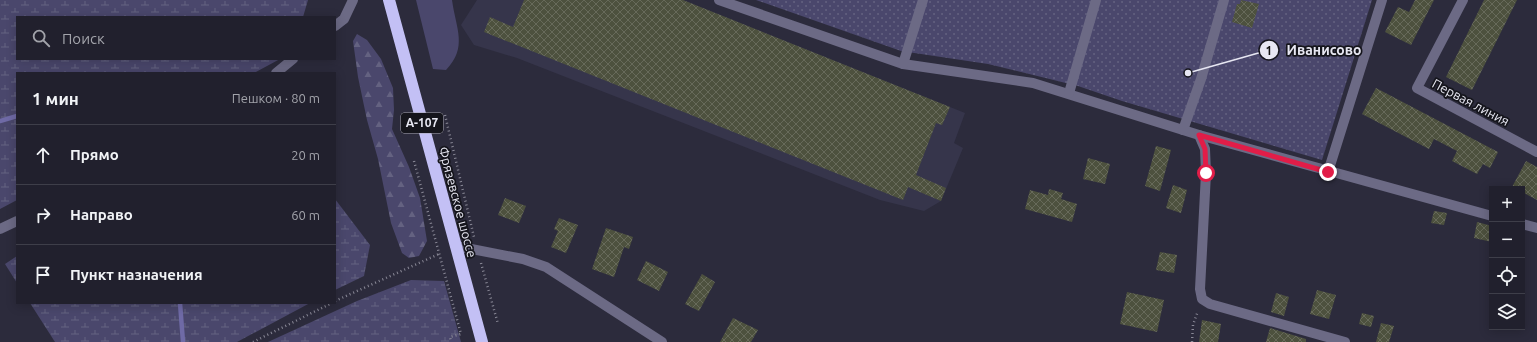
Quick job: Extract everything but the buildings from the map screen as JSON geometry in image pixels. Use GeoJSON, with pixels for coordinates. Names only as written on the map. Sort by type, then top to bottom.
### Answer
{"type":"FeatureCollection","features":[{"type":"Feature","properties":{"kind":"highway","name":"Фрязевское шоссе"},"geometry":{"type":"LineString","coordinates":[[389,0],[482,342]]}},
{"type":"Feature","properties":{"kind":"street"},"geometry":{"type":"LineString","coordinates":[[336,25],[344,19],[353,0]]}},
{"type":"Feature","properties":{"kind":"street"},"geometry":{"type":"LineString","coordinates":[[719,0],[903,64],[1033,83],[1069,93],[1199,135],[1328,172],[1489,215]]}},
{"type":"Feature","properties":{"kind":"street"},"geometry":{"type":"LineString","coordinates":[[903,64],[923,0]]}},
{"type":"Feature","properties":{"kind":"street"},"geometry":{"type":"LineString","coordinates":[[1069,93],[1096,0]]}},
{"type":"Feature","properties":{"kind":"street"},"geometry":{"type":"LineString","coordinates":[[1183,130],[1201,79],[1224,0]]}},
{"type":"Feature","properties":{"kind":"street"},"geometry":{"type":"LineString","coordinates":[[1328,172],[1382,0]]}},
{"type":"Feature","properties":{"kind":"street","name":"Первая линия"},"geometry":{"type":"LineString","coordinates":[[1463,0],[1417,88],[1537,152]]}},
{"type":"Feature","properties":{"kind":"street"},"geometry":{"type":"LineString","coordinates":[[277,72],[292,60]]}},
{"type":"Feature","properties":{"kind":"street"},"geometry":{"type":"LineString","coordinates":[[1199,135],[1205,149],[1206,173],[1200,289],[1202,299],[1210,304],[1346,342]]}},
{"type":"Feature","properties":{"kind":"street"},"geometry":{"type":"LineString","coordinates":[[0,229],[16,221]]}},
{"type":"Feature","properties":{"kind":"street"},"geometry":{"type":"LineString","coordinates":[[1525,225],[1537,228]]}},
{"type":"Feature","properties":{"kind":"street"},"geometry":{"type":"LineString","coordinates":[[456,246],[523,258],[546,267],[662,342]]}},
{"type":"Feature","properties":{"kind":"path"},"geometry":{"type":"LineString","coordinates":[[445,115],[454,152]]}},
{"type":"Feature","properties":{"kind":"path"},"geometry":{"type":"LineString","coordinates":[[414,161],[461,334],[450,337],[451,342]]}},
{"type":"Feature","properties":{"kind":"path"},"geometry":{"type":"LineString","coordinates":[[336,302],[439,254]]}},
{"type":"Feature","properties":{"kind":"path"},"geometry":{"type":"LineString","coordinates":[[1192,342],[1193,325],[1202,299]]}},
{"type":"Feature","properties":{"kind":"path"},"geometry":{"type":"LineString","coordinates":[[253,342],[330,304]]}},
{"type":"Feature","properties":{"kind":"shaded area"},"geometry":{"type":"Polygon","coordinates":[[[477,0],[683,0],[965,113],[954,143],[963,148],[941,201],[924,211],[880,200],[517,58],[474,45],[461,25],[477,0]]]}},
{"type":"Feature","properties":{"kind":"green space"},"geometry":{"type":"Polygon","coordinates":[[[0,0],[308,0],[303,16],[16,16],[16,60],[278,60],[256,72],[16,72],[16,201],[0,209],[0,0]]]}},
{"type":"Feature","properties":{"kind":"green space"},"geometry":{"type":"Polygon","coordinates":[[[416,0],[452,0],[458,29],[459,45],[453,62],[446,70],[433,69],[416,0]]]}},
{"type":"Feature","properties":{"kind":"green space"},"geometry":{"type":"Polygon","coordinates":[[[756,0],[1372,0],[1322,160],[1122,101],[1078,86],[988,64],[901,51],[756,0]]]}},
{"type":"Feature","properties":{"kind":"green space"},"geometry":{"type":"Polygon","coordinates":[[[357,34],[367,40],[381,59],[393,88],[394,110],[392,129],[409,167],[420,198],[427,241],[419,256],[409,258],[402,253],[391,223],[378,159],[367,120],[358,77],[353,41],[357,34]]]}},
{"type":"Feature","properties":{"kind":"green space"},"geometry":{"type":"Polygon","coordinates":[[[336,200],[370,245],[364,276],[336,290],[336,200]]]}},
{"type":"Feature","properties":{"kind":"green space"},"geometry":{"type":"Polygon","coordinates":[[[16,257],[16,281],[5,264],[16,257]]]}},
{"type":"Feature","properties":{"kind":"green space"},"geometry":{"type":"Polygon","coordinates":[[[411,280],[444,281],[461,342],[268,342],[357,301],[411,280]]]}},
{"type":"Feature","properties":{"kind":"green space"},"geometry":{"type":"Polygon","coordinates":[[[31,304],[308,304],[237,342],[55,342],[31,304]]]}},
{"type":"Feature","properties":{"kind":"waterway"},"geometry":{"type":"LineString","coordinates":[[0,121],[16,116]]}},
{"type":"Feature","properties":{"kind":"waterway"},"geometry":{"type":"LineString","coordinates":[[180,304],[183,342]]}},
{"type":"Feature","properties":{"kind":"place","name":"Иванисово"},"geometry":{"type":"Point","coordinates":[1188,73]}},
{"type":"Feature","properties":{"kind":"route"},"geometry":{"type":"LineString","coordinates":[[1206,173],[1205,149],[1199,135],[1328,172]]}}]}
